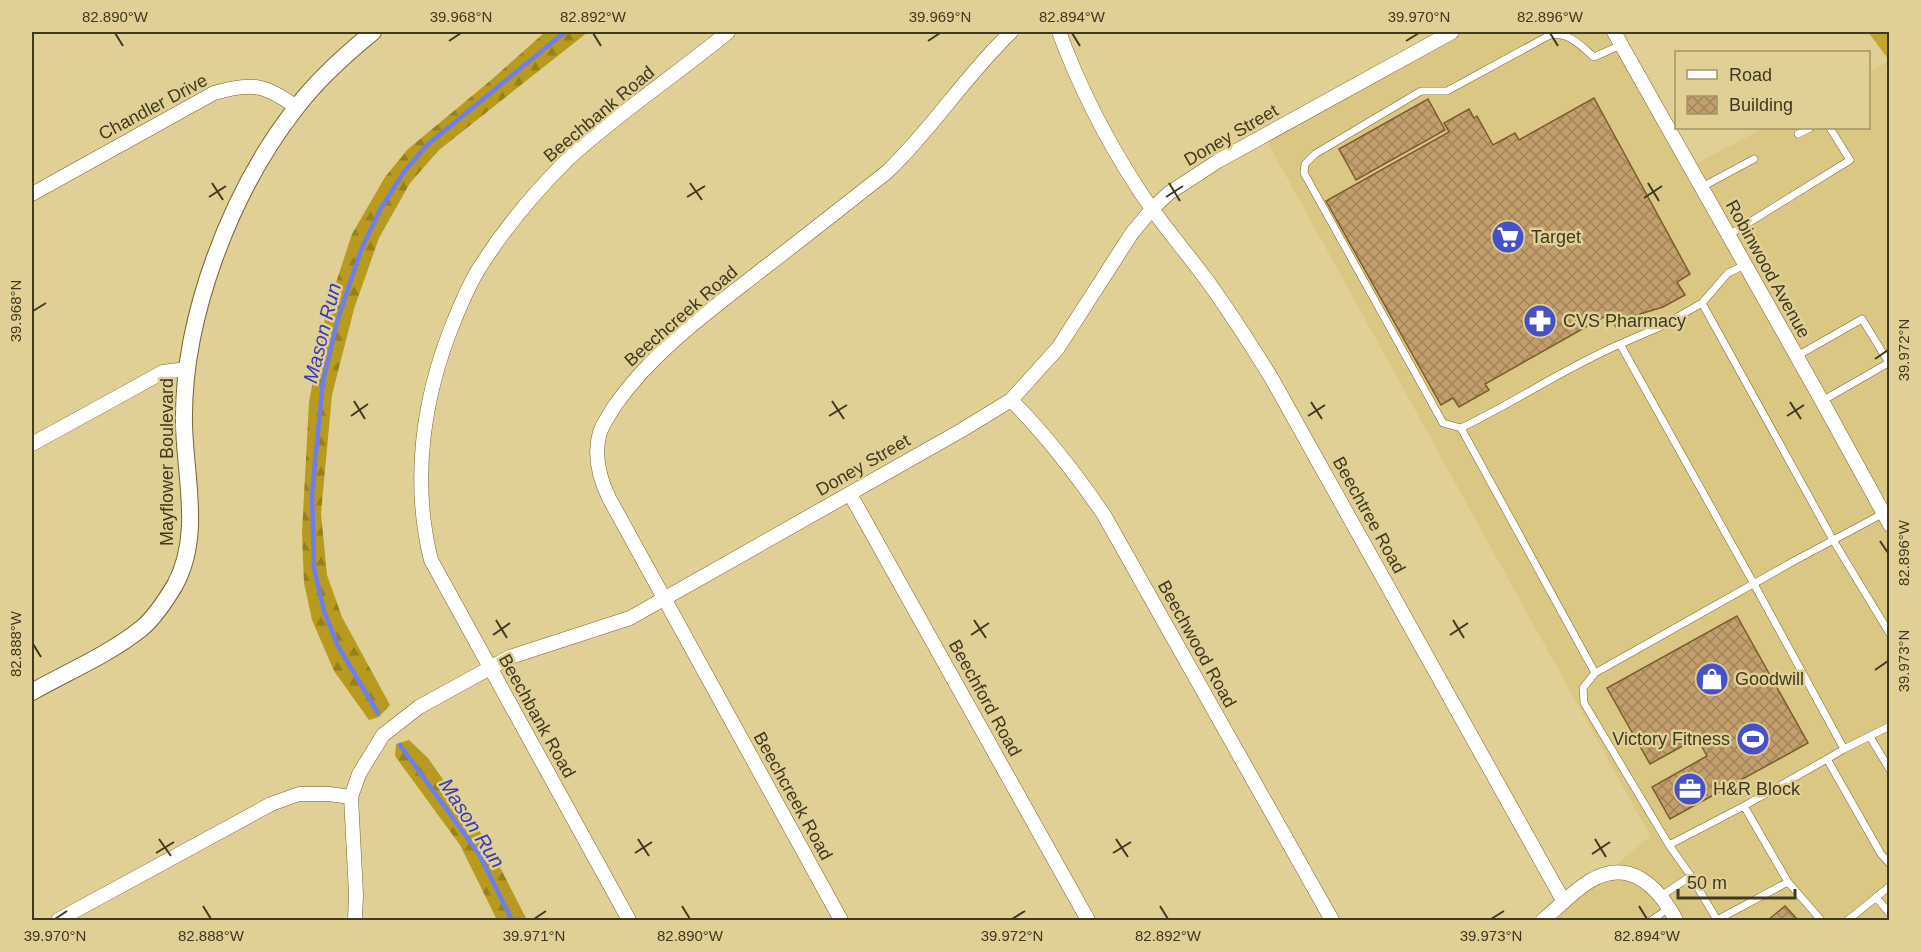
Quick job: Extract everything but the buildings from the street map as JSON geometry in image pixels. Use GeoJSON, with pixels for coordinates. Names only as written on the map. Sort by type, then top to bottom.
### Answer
{"type":"FeatureCollection","features":[{"type":"Feature","properties":{"kind":"street","name":"Mayflower Boulevard"},"geometry":{"type":"LineString","coordinates":[[32,692],[122,642],[143,627],[159,609],[175,585],[185,563],[190,541],[184,423],[187,369],[200,306],[218,250],[238,201],[296,107],[328,73],[373,32]]}},
{"type":"Feature","properties":{"kind":"street","name":"Beechbank Road"},"geometry":{"type":"LineString","coordinates":[[629,921],[432,560],[423,522],[421,499],[424,428],[439,362],[463,299],[481,266],[524,207],[568,159],[728,32]]}},
{"type":"Feature","properties":{"kind":"street","name":"Beechcreek Road"},"geometry":{"type":"LineString","coordinates":[[841,921],[602,483],[597,449],[600,432],[609,415],[644,368],[705,314],[887,172],[911,149],[992,50],[1011,32]]}},
{"type":"Feature","properties":{"kind":"street","name":"Beechtree Road"},"geometry":{"type":"LineString","coordinates":[[1059,32],[1088,99],[1118,156],[1152,208],[1243,331],[1272,379],[1564,902]]}},
{"type":"Feature","properties":{"kind":"street","name":"Doney Street"},"geometry":{"type":"LineString","coordinates":[[355,921],[356,894],[351,797],[359,774],[383,735],[419,707],[510,657],[630,618],[850,494],[1011,399],[1058,348],[1132,233],[1152,208],[1169,193],[1218,161],[1452,32]]}},
{"type":"Feature","properties":{"kind":"street","name":"Robinwood Avenue"},"geometry":{"type":"LineString","coordinates":[[1614,32],[1887,516]]}},
{"type":"Feature","properties":{"kind":"street","name":"Chandler Drive"},"geometry":{"type":"LineString","coordinates":[[32,194],[214,93],[247,85],[266,89],[296,107]]}},
{"type":"Feature","properties":{"kind":"street"},"geometry":{"type":"LineString","coordinates":[[32,444],[163,372],[187,369]]}},
{"type":"Feature","properties":{"kind":"street","name":"Beechwood Road"},"geometry":{"type":"LineString","coordinates":[[1011,399],[1040,429],[1104,515],[1332,921]]}},
{"type":"Feature","properties":{"kind":"street","name":"Beechford Road"},"geometry":{"type":"LineString","coordinates":[[850,494],[1089,921]]}},
{"type":"Feature","properties":{"kind":"street"},"geometry":{"type":"LineString","coordinates":[[58,921],[271,804],[299,794],[351,797]]}},
{"type":"Feature","properties":{"kind":"street"},"geometry":{"type":"LineString","coordinates":[[1543,921],[1590,881],[1605,874],[1636,876],[1650,884],[1665,902],[1676,921]]}},
{"type":"Feature","properties":{"kind":"lane"},"geometry":{"type":"LineString","coordinates":[[1622,45],[1594,57],[1575,41],[1560,33],[1550,35],[1447,91],[1421,91],[1315,154],[1305,164],[1304,173],[1443,423],[1461,428],[1502,408],[1580,362],[1662,326],[1702,303],[1728,273],[1745,265]]}},
{"type":"Feature","properties":{"kind":"lane"},"geometry":{"type":"LineString","coordinates":[[1798,134],[1808,129]]}},
{"type":"Feature","properties":{"kind":"lane"},"geometry":{"type":"LineString","coordinates":[[1729,235],[1850,160],[1831,129]]}},
{"type":"Feature","properties":{"kind":"lane"},"geometry":{"type":"LineString","coordinates":[[1702,188],[1754,159]]}},
{"type":"Feature","properties":{"kind":"lane"},"geometry":{"type":"LineString","coordinates":[[1702,303],[1833,540],[1890,634]]}},
{"type":"Feature","properties":{"kind":"lane"},"geometry":{"type":"LineString","coordinates":[[1797,356],[1862,319],[1889,363],[1822,401]]}},
{"type":"Feature","properties":{"kind":"lane"},"geometry":{"type":"LineString","coordinates":[[1620,344],[1844,749]]}},
{"type":"Feature","properties":{"kind":"lane"},"geometry":{"type":"LineString","coordinates":[[1461,428],[1595,673]]}},
{"type":"Feature","properties":{"kind":"lane"},"geometry":{"type":"LineString","coordinates":[[1788,882],[1717,920],[1691,876],[1668,845],[1584,703],[1583,688],[1595,673],[1688,620],[1833,540],[1887,516]]}},
{"type":"Feature","properties":{"kind":"lane"},"geometry":{"type":"LineString","coordinates":[[1668,845],[1890,726]]}},
{"type":"Feature","properties":{"kind":"lane"},"geometry":{"type":"LineString","coordinates":[[1870,737],[1890,770]]}},
{"type":"Feature","properties":{"kind":"lane"},"geometry":{"type":"LineString","coordinates":[[1827,759],[1881,854],[1890,864]]}},
{"type":"Feature","properties":{"kind":"lane"},"geometry":{"type":"LineString","coordinates":[[1744,806],[1788,882],[1821,921]]}},
{"type":"Feature","properties":{"kind":"lane"},"geometry":{"type":"LineString","coordinates":[[1652,921],[1665,902],[1691,876]]}},
{"type":"Feature","properties":{"kind":"lane"},"geometry":{"type":"LineString","coordinates":[[1848,921],[1890,886]]}},
{"type":"Feature","properties":{"kind":"lane"},"geometry":{"type":"LineString","coordinates":[[1876,897],[1890,914]]}},
{"type":"Feature","properties":{"kind":"shaded area"},"geometry":{"type":"Polygon","coordinates":[[[1456,32],[1612,32],[1689,167],[1762,129],[1870,129],[1870,71],[1889,61],[1889,920],[1551,920],[1650,836],[1264,136],[1456,32]]]}},
{"type":"Feature","properties":{"kind":"shaded area"},"geometry":{"type":"Polygon","coordinates":[[[1868,32],[1889,32],[1889,60],[1868,32]]]}},
{"type":"Feature","properties":{"kind":"green space"},"geometry":{"type":"Polygon","coordinates":[[[545,32],[588,32],[439,150],[410,183],[379,238],[354,309],[332,395],[321,513],[327,575],[342,617],[390,705],[379,717],[369,720],[334,671],[312,620],[304,583],[302,533],[309,402],[326,313],[352,234],[385,177],[408,149],[545,32]]]}},
{"type":"Feature","properties":{"kind":"green space"},"geometry":{"type":"Polygon","coordinates":[[[409,740],[428,758],[487,842],[527,920],[497,920],[460,845],[395,756],[396,744],[409,740]]]}},
{"type":"Feature","properties":{"kind":"waterway","name":"Mason Run"},"geometry":{"type":"LineString","coordinates":[[378,713],[338,646],[324,611],[314,568],[312,494],[323,381],[338,319],[361,250],[381,208],[404,172],[427,145],[565,32]]}},
{"type":"Feature","properties":{"kind":"waterway","name":"Mason Run"},"geometry":{"type":"LineString","coordinates":[[400,745],[479,854],[512,920]]}},
{"type":"Feature","properties":{"kind":"place","name":"Target"},"geometry":{"type":"Point","coordinates":[1508,237]}},
{"type":"Feature","properties":{"kind":"place","name":"CVS Pharmacy"},"geometry":{"type":"Point","coordinates":[1540,321]}},
{"type":"Feature","properties":{"kind":"place","name":"Goodwill"},"geometry":{"type":"Point","coordinates":[1712,679]}},
{"type":"Feature","properties":{"kind":"place","name":"Victory Fitness"},"geometry":{"type":"Point","coordinates":[1753,739]}},
{"type":"Feature","properties":{"kind":"place","name":"H&R Block"},"geometry":{"type":"Point","coordinates":[1690,789]}}]}
